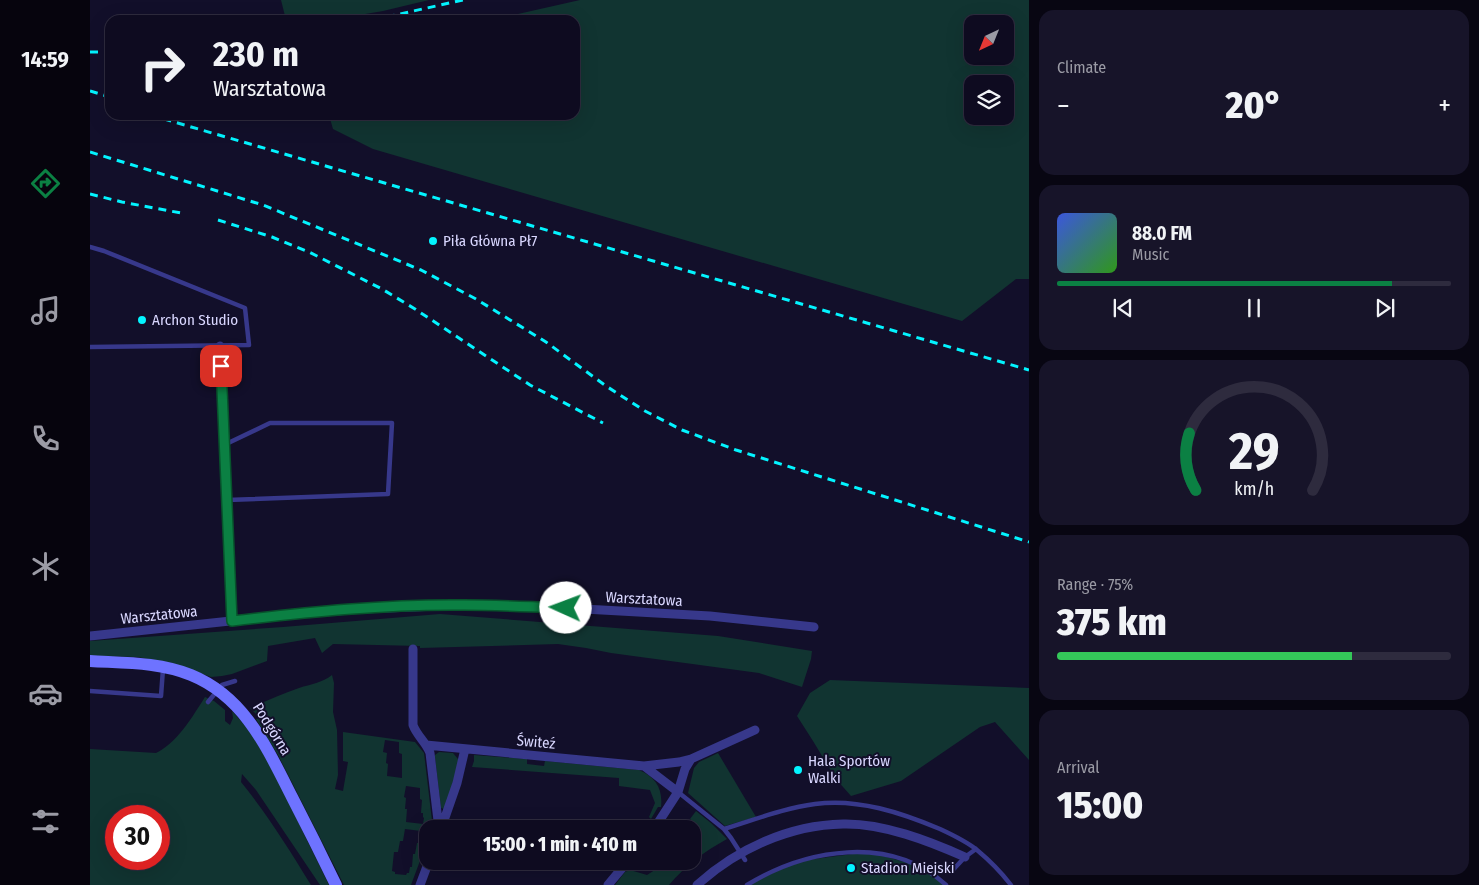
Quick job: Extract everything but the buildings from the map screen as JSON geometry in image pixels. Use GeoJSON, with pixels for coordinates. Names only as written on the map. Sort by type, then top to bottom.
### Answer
{"type":"FeatureCollection","features":[{"type":"Feature","properties":{"kind":"street"},"geometry":{"type":"LineString","coordinates":[[220,346],[232,621]]}},
{"type":"Feature","properties":{"kind":"street","name":"Warsztatowa"},"geometry":{"type":"LineString","coordinates":[[90,636],[286,615],[362,609],[463,605],[710,616],[814,627]]}},
{"type":"Feature","properties":{"kind":"street"},"geometry":{"type":"LineString","coordinates":[[413,649],[413,725],[430,753],[439,820]]}},
{"type":"Feature","properties":{"kind":"street","name":"Podgórna"},"geometry":{"type":"LineString","coordinates":[[90,661],[163,667],[191,675],[218,690],[238,707],[256,729],[267,748],[336,885]]}},
{"type":"Feature","properties":{"kind":"street","name":"Świteź"},"geometry":{"type":"LineString","coordinates":[[426,745],[644,766],[691,760],[754,730]]}},
{"type":"Feature","properties":{"kind":"street"},"geometry":{"type":"LineString","coordinates":[[443,820],[465,749]]}},
{"type":"Feature","properties":{"kind":"street"},"geometry":{"type":"LineString","coordinates":[[660,820],[678,792],[685,769],[691,760]]}},
{"type":"Feature","properties":{"kind":"street"},"geometry":{"type":"LineString","coordinates":[[644,766],[678,792]]}},
{"type":"Feature","properties":{"kind":"street"},"geometry":{"type":"LineString","coordinates":[[697,885],[720,867],[777,836],[807,828],[845,824],[902,833],[928,841],[965,857]]}},
{"type":"Feature","properties":{"kind":"street"},"geometry":{"type":"LineString","coordinates":[[420,885],[426,870]]}},
{"type":"Feature","properties":{"kind":"street"},"geometry":{"type":"LineString","coordinates":[[608,885],[620,870]]}},
{"type":"Feature","properties":{"kind":"lane"},"geometry":{"type":"LineString","coordinates":[[90,247],[245,308],[249,345],[90,347]]}},
{"type":"Feature","properties":{"kind":"lane"},"geometry":{"type":"LineString","coordinates":[[224,445],[270,423],[392,423],[388,494],[226,500]]}},
{"type":"Feature","properties":{"kind":"lane"},"geometry":{"type":"LineString","coordinates":[[90,691],[161,696],[163,667]]}},
{"type":"Feature","properties":{"kind":"lane"},"geometry":{"type":"LineString","coordinates":[[208,702],[222,685],[235,681]]}},
{"type":"Feature","properties":{"kind":"lane"},"geometry":{"type":"LineString","coordinates":[[678,792],[724,829],[743,856]]}},
{"type":"Feature","properties":{"kind":"lane"},"geometry":{"type":"LineString","coordinates":[[724,829],[777,813],[816,804],[841,802],[860,805],[895,812],[919,820],[962,840],[976,849],[994,865],[1011,885]]}},
{"type":"Feature","properties":{"kind":"lane"},"geometry":{"type":"LineString","coordinates":[[951,872],[965,857],[976,849]]}},
{"type":"Feature","properties":{"kind":"lane"},"geometry":{"type":"LineString","coordinates":[[747,885],[770,871],[799,861],[814,857],[868,852],[894,856],[927,870],[946,885]]}},
{"type":"Feature","properties":{"kind":"green space"},"geometry":{"type":"Polygon","coordinates":[[[281,0],[429,0],[359,15],[285,15],[281,0]]]}},
{"type":"Feature","properties":{"kind":"green space"},"geometry":{"type":"Polygon","coordinates":[[[580,0],[1029,0],[1029,279],[1016,279],[962,321],[373,149],[333,129],[330,120],[580,120],[580,15],[514,15],[580,0]]]}},
{"type":"Feature","properties":{"kind":"green space"},"geometry":{"type":"Polygon","coordinates":[[[440,614],[718,636],[812,651],[802,687],[759,673],[558,644],[420,648],[420,646],[333,644],[322,653],[315,638],[268,646],[267,661],[232,674],[211,677],[172,663],[137,657],[90,656],[90,641],[440,614]]]}},
{"type":"Feature","properties":{"kind":"green space"},"geometry":{"type":"Polygon","coordinates":[[[332,675],[334,683],[333,712],[337,730],[338,775],[335,789],[343,791],[348,762],[343,761],[343,732],[415,742],[424,753],[432,820],[424,820],[423,813],[421,813],[422,800],[420,799],[420,788],[406,786],[404,797],[406,798],[405,809],[407,809],[406,822],[419,824],[419,831],[405,829],[403,841],[400,841],[398,852],[394,852],[392,871],[395,874],[406,875],[409,873],[410,867],[412,867],[413,854],[415,854],[417,843],[419,843],[419,864],[411,885],[344,885],[278,755],[256,719],[260,718],[250,708],[299,688],[320,682],[332,675]],[[385,740],[383,752],[387,753],[387,776],[402,778],[402,754],[399,753],[399,742],[385,740]]]}},
{"type":"Feature","properties":{"kind":"green space"},"geometry":{"type":"Polygon","coordinates":[[[830,680],[1029,688],[1029,760],[995,722],[980,727],[901,781],[851,796],[836,779],[797,716],[810,693],[830,680]]]}},
{"type":"Feature","properties":{"kind":"green space"},"geometry":{"type":"Polygon","coordinates":[[[205,697],[214,701],[225,710],[225,721],[230,725],[233,718],[232,711],[250,731],[271,767],[329,885],[320,885],[256,790],[242,774],[241,782],[277,832],[311,885],[90,885],[90,749],[156,753],[171,743],[190,720],[205,697]]]}},
{"type":"Feature","properties":{"kind":"green space"},"geometry":{"type":"Polygon","coordinates":[[[439,752],[453,753],[458,759],[444,809],[441,808],[435,757],[439,752]]]}},
{"type":"Feature","properties":{"kind":"green space"},"geometry":{"type":"Polygon","coordinates":[[[718,753],[756,817],[725,826],[688,793],[694,768],[699,762],[718,753]]]}},
{"type":"Feature","properties":{"kind":"green space"},"geometry":{"type":"Polygon","coordinates":[[[474,755],[527,759],[527,764],[544,766],[545,761],[639,770],[650,776],[657,784],[661,795],[661,807],[658,807],[651,819],[649,817],[655,803],[650,790],[619,786],[619,778],[472,767],[474,755]]]}},
{"type":"Feature","properties":{"kind":"green space"},"geometry":{"type":"Polygon","coordinates":[[[696,811],[727,839],[701,856],[701,820],[690,819],[696,811]]]}},
{"type":"Feature","properties":{"kind":"green space","name":"Stadion Miejski"},"geometry":{"type":"Polygon","coordinates":[[[868,852],[916,865],[946,885],[747,885],[799,861],[868,852]]]}},
{"type":"Feature","properties":{"kind":"green space"},"geometry":{"type":"Polygon","coordinates":[[[630,870],[647,875],[655,870],[683,870],[669,885],[615,885],[625,872],[630,870]]]}},
{"type":"Feature","properties":{"kind":"railway"},"geometry":{"type":"LineString","coordinates":[[396,15],[463,0]]}},
{"type":"Feature","properties":{"kind":"railway"},"geometry":{"type":"LineString","coordinates":[[90,52],[105,52]]}},
{"type":"Feature","properties":{"kind":"railway"},"geometry":{"type":"LineString","coordinates":[[90,91],[105,96]]}},
{"type":"Feature","properties":{"kind":"railway"},"geometry":{"type":"LineString","coordinates":[[167,120],[1029,370]]}},
{"type":"Feature","properties":{"kind":"railway"},"geometry":{"type":"LineString","coordinates":[[90,152],[263,205],[421,270],[476,299],[546,342],[606,386],[645,411],[682,430],[736,450],[1029,542]]}},
{"type":"Feature","properties":{"kind":"railway"},"geometry":{"type":"LineString","coordinates":[[90,194],[181,213]]}},
{"type":"Feature","properties":{"kind":"railway"},"geometry":{"type":"LineString","coordinates":[[218,220],[272,237],[309,252],[382,289],[530,385],[603,423]]}},
{"type":"Feature","properties":{"kind":"place","name":"Piła Główna Pł7"},"geometry":{"type":"Point","coordinates":[433,241]}},
{"type":"Feature","properties":{"kind":"place","name":"Archon Studio"},"geometry":{"type":"Point","coordinates":[142,320]}},
{"type":"Feature","properties":{"kind":"place","name":"Hala Sportów Walki"},"geometry":{"type":"Point","coordinates":[798,770]}},
{"type":"Feature","properties":{"kind":"place","name":"Stadion Miejski"},"geometry":{"type":"Point","coordinates":[851,868]}},
{"type":"Feature","properties":{"kind":"route"},"geometry":{"type":"LineString","coordinates":[[221,366],[232,621],[362,609],[423,606],[463,605],[566,608]]}}]}
